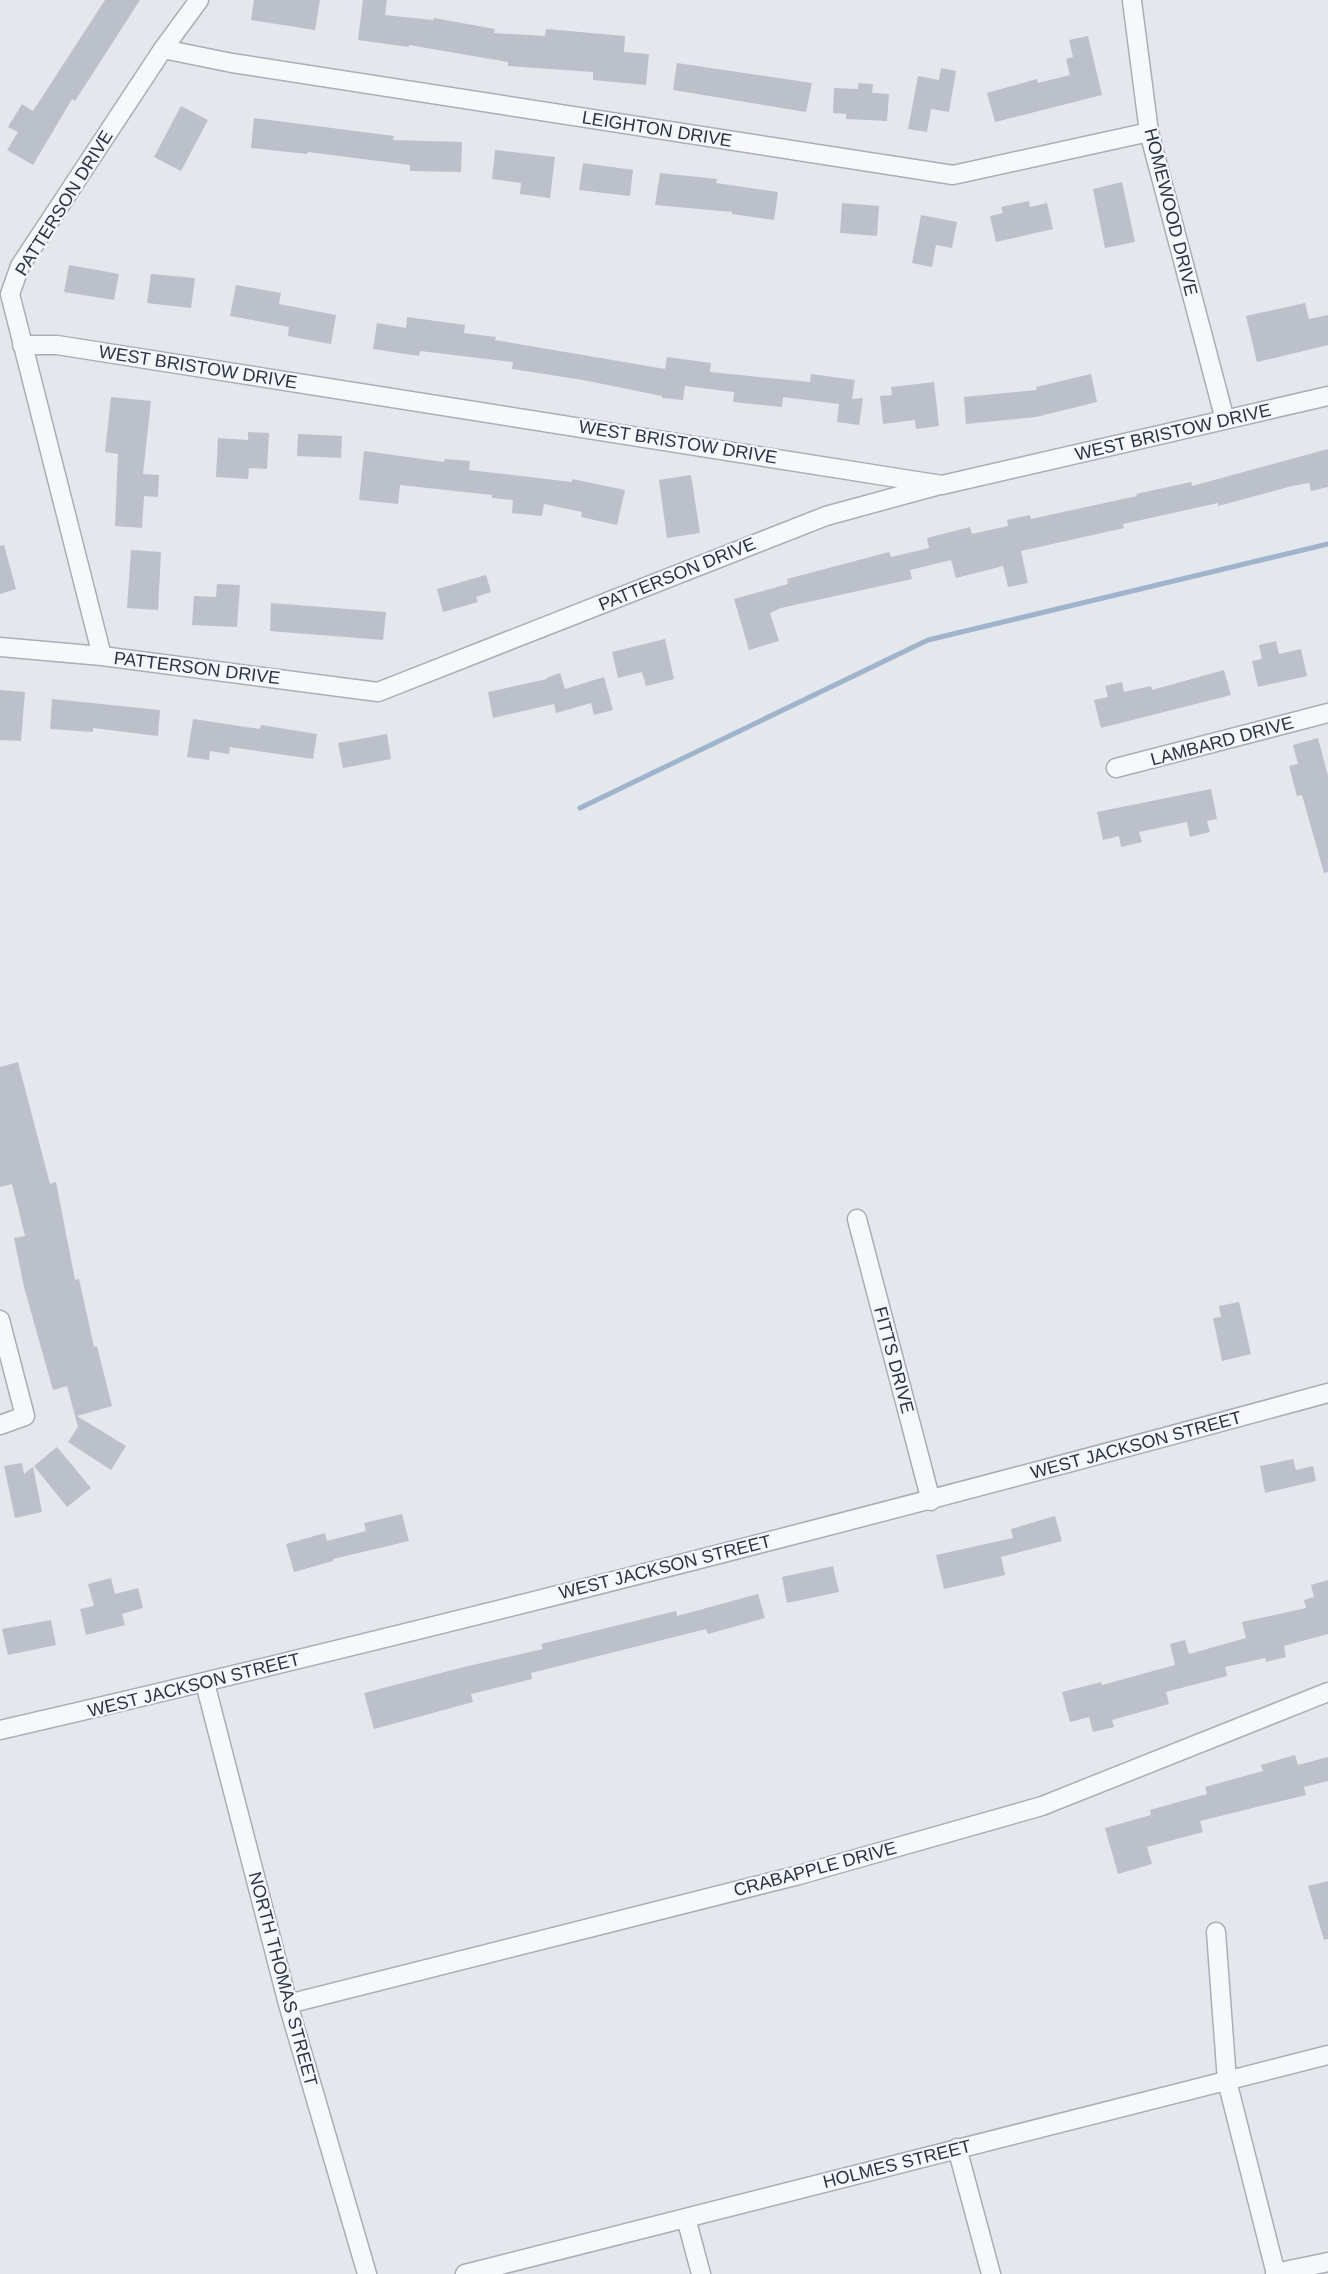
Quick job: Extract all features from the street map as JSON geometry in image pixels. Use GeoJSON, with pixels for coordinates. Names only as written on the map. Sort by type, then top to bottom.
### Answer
{"type":"FeatureCollection","features":[{"type":"Feature","properties":{"kind":"street","name":"PATTERSON DRIVE"},"geometry":{"type":"LineString","coordinates":[[199,0],[163,49],[20,266],[10,294],[102,656],[378,692],[826,516],[942,485]]}},
{"type":"Feature","properties":{"kind":"street","name":"HOMEWOOD DRIVE"},"geometry":{"type":"LineString","coordinates":[[1132,1],[1149,132],[1225,420]]}},
{"type":"Feature","properties":{"kind":"street","name":"LEIGHTON DRIVE"},"geometry":{"type":"LineString","coordinates":[[163,49],[232,63],[953,175],[1149,132]]}},
{"type":"Feature","properties":{"kind":"street","name":"WEST BRISTOW DRIVE"},"geometry":{"type":"LineString","coordinates":[[22,345],[69,346],[835,466],[942,485],[1328,396]]}},
{"type":"Feature","properties":{"kind":"street"},"geometry":{"type":"LineString","coordinates":[[0,647],[102,656]]}},
{"type":"Feature","properties":{"kind":"street","name":"LAMBARD DRIVE"},"geometry":{"type":"LineString","coordinates":[[1116,768],[1328,713]]}},
{"type":"Feature","properties":{"kind":"street","name":"FITTS DRIVE"},"geometry":{"type":"LineString","coordinates":[[857,1219],[931,1501]]}},
{"type":"Feature","properties":{"kind":"street"},"geometry":{"type":"LineString","coordinates":[[0,1320],[25,1416],[0,1425]]}},
{"type":"Feature","properties":{"kind":"street","name":"WEST JACKSON STREET"},"geometry":{"type":"LineString","coordinates":[[0,1730],[205,1683],[931,1501],[1328,1393]]}},
{"type":"Feature","properties":{"kind":"street","name":"NORTH THOMAS STREET"},"geometry":{"type":"LineString","coordinates":[[205,1683],[288,2004],[367,2274]]}},
{"type":"Feature","properties":{"kind":"street","name":"CRABAPPLE DRIVE"},"geometry":{"type":"LineString","coordinates":[[288,2004],[799,1875],[1042,1806],[1328,1692]]}},
{"type":"Feature","properties":{"kind":"street"},"geometry":{"type":"LineString","coordinates":[[1216,1932],[1227,2081],[1276,2273],[1328,2262]]}},
{"type":"Feature","properties":{"kind":"street","name":"HOLMES STREET"},"geometry":{"type":"LineString","coordinates":[[465,2274],[1328,2055]]}},
{"type":"Feature","properties":{"kind":"street"},"geometry":{"type":"LineString","coordinates":[[957,2148],[991,2274]]}},
{"type":"Feature","properties":{"kind":"street"},"geometry":{"type":"LineString","coordinates":[[686,2218],[700,2274]]}},
{"type":"Feature","properties":{"kind":"building"},"geometry":{"type":"Polygon","coordinates":[[[105,0],[140,0],[75,101],[72,99],[33,165],[7,150],[18,132],[8,127],[22,104],[33,111],[105,0]]]}},
{"type":"Feature","properties":{"kind":"building"},"geometry":{"type":"Polygon","coordinates":[[[254,0],[320,0],[315,30],[251,20],[254,0]]]}},
{"type":"Feature","properties":{"kind":"building"},"geometry":{"type":"Polygon","coordinates":[[[363,0],[387,0],[385,15],[433,20],[434,18],[495,29],[494,33],[545,36],[546,29],[625,36],[624,52],[649,54],[646,85],[593,80],[593,72],[508,66],[508,62],[409,45],[409,47],[358,40],[363,0]]]}},
{"type":"Feature","properties":{"kind":"building"},"geometry":{"type":"Polygon","coordinates":[[[1088,36],[1102,95],[995,122],[987,93],[1037,79],[1038,83],[1070,75],[1066,59],[1073,57],[1069,40],[1088,36]]]}},
{"type":"Feature","properties":{"kind":"building"},"geometry":{"type":"Polygon","coordinates":[[[677,63],[812,83],[806,112],[673,90],[677,63]]]}},
{"type":"Feature","properties":{"kind":"building"},"geometry":{"type":"Polygon","coordinates":[[[941,68],[956,71],[949,112],[931,109],[927,132],[908,129],[918,76],[939,80],[941,68]]]}},
{"type":"Feature","properties":{"kind":"building"},"geometry":{"type":"Polygon","coordinates":[[[858,83],[873,84],[872,93],[889,94],[887,121],[846,119],[846,114],[833,113],[834,88],[858,89],[858,83]]]}},
{"type":"Feature","properties":{"kind":"building"},"geometry":{"type":"Polygon","coordinates":[[[181,106],[208,120],[181,171],[154,157],[181,106]]]}},
{"type":"Feature","properties":{"kind":"building"},"geometry":{"type":"Polygon","coordinates":[[[254,118],[394,136],[393,140],[462,142],[461,172],[410,171],[410,165],[308,152],[307,154],[251,148],[254,118]]]}},
{"type":"Feature","properties":{"kind":"building"},"geometry":{"type":"Polygon","coordinates":[[[495,150],[555,157],[550,198],[520,194],[521,183],[492,179],[495,150]]]}},
{"type":"Feature","properties":{"kind":"building"},"geometry":{"type":"Polygon","coordinates":[[[583,163],[633,170],[630,196],[579,190],[583,163]]]}},
{"type":"Feature","properties":{"kind":"building"},"geometry":{"type":"Polygon","coordinates":[[[660,173],[717,179],[716,183],[778,192],[774,220],[732,214],[732,212],[655,205],[660,173]]]}},
{"type":"Feature","properties":{"kind":"building"},"geometry":{"type":"Polygon","coordinates":[[[1122,182],[1135,242],[1105,248],[1093,189],[1122,182]]]}},
{"type":"Feature","properties":{"kind":"building"},"geometry":{"type":"Polygon","coordinates":[[[1029,201],[1030,207],[1047,203],[1053,229],[996,242],[990,216],[1003,213],[1001,207],[1029,201]]]}},
{"type":"Feature","properties":{"kind":"building"},"geometry":{"type":"Polygon","coordinates":[[[842,203],[879,206],[877,236],[840,233],[842,203]]]}},
{"type":"Feature","properties":{"kind":"building"},"geometry":{"type":"Polygon","coordinates":[[[921,215],[957,222],[952,248],[936,245],[932,267],[912,263],[921,215]]]}},
{"type":"Feature","properties":{"kind":"building"},"geometry":{"type":"Polygon","coordinates":[[[69,265],[119,274],[114,300],[64,292],[69,265]]]}},
{"type":"Feature","properties":{"kind":"building"},"geometry":{"type":"Polygon","coordinates":[[[151,274],[195,278],[191,308],[147,303],[151,274]]]}},
{"type":"Feature","properties":{"kind":"building"},"geometry":{"type":"Polygon","coordinates":[[[236,285],[281,293],[279,304],[336,315],[331,344],[288,336],[289,327],[230,316],[236,285]]]}},
{"type":"Feature","properties":{"kind":"building"},"geometry":{"type":"Polygon","coordinates":[[[1305,303],[1309,319],[1328,315],[1328,345],[1257,362],[1246,316],[1305,303]]]}},
{"type":"Feature","properties":{"kind":"building"},"geometry":{"type":"Polygon","coordinates":[[[407,317],[465,325],[464,333],[496,337],[495,340],[665,369],[667,357],[711,363],[710,372],[810,382],[811,374],[855,380],[852,399],[863,398],[859,425],[837,422],[839,404],[783,397],[782,407],[733,402],[734,392],[685,386],[683,400],[662,398],[662,396],[583,380],[512,369],[513,362],[420,351],[419,356],[373,349],[377,323],[406,328],[407,317]]]}},
{"type":"Feature","properties":{"kind":"building"},"geometry":{"type":"Polygon","coordinates":[[[1091,374],[1097,402],[1036,417],[966,424],[964,397],[1037,390],[1036,387],[1091,374]]]}},
{"type":"Feature","properties":{"kind":"building"},"geometry":{"type":"Polygon","coordinates":[[[934,382],[939,426],[916,429],[915,420],[883,424],[880,396],[892,395],[891,387],[934,382]]]}},
{"type":"Feature","properties":{"kind":"building"},"geometry":{"type":"Polygon","coordinates":[[[111,397],[151,401],[143,474],[159,475],[158,497],[144,496],[142,528],[115,526],[118,454],[105,452],[111,397]]]}},
{"type":"Feature","properties":{"kind":"building"},"geometry":{"type":"Polygon","coordinates":[[[248,432],[269,433],[267,469],[249,468],[248,479],[216,477],[218,438],[248,440],[248,432]]]}},
{"type":"Feature","properties":{"kind":"building"},"geometry":{"type":"Polygon","coordinates":[[[298,434],[342,436],[341,458],[297,456],[298,434]]]}},
{"type":"Feature","properties":{"kind":"building"},"geometry":{"type":"Polygon","coordinates":[[[1328,449],[1328,487],[1311,491],[1309,483],[1292,486],[1218,506],[1218,503],[1123,524],[1124,528],[1021,551],[1028,583],[1008,587],[1003,566],[956,578],[951,560],[910,570],[912,579],[781,608],[770,613],[779,641],[749,650],[734,599],[788,584],[787,579],[889,552],[891,557],[929,548],[927,538],[970,527],[972,534],[1008,526],[1007,520],[1030,515],[1031,519],[1191,482],[1192,486],[1328,449]]]}},
{"type":"Feature","properties":{"kind":"building"},"geometry":{"type":"Polygon","coordinates":[[[364,451],[444,462],[445,459],[470,461],[469,470],[572,482],[572,479],[625,490],[617,525],[581,517],[582,512],[544,504],[542,516],[512,513],[513,500],[492,498],[492,495],[400,485],[398,504],[359,500],[364,451]]]}},
{"type":"Feature","properties":{"kind":"building"},"geometry":{"type":"Polygon","coordinates":[[[691,475],[700,533],[667,538],[659,480],[691,475]]]}},
{"type":"Feature","properties":{"kind":"building"},"geometry":{"type":"Polygon","coordinates":[[[4,545],[16,589],[0,594],[0,546],[4,545]]]}},
{"type":"Feature","properties":{"kind":"building"},"geometry":{"type":"Polygon","coordinates":[[[131,550],[161,552],[158,610],[127,608],[131,550]]]}},
{"type":"Feature","properties":{"kind":"building"},"geometry":{"type":"Polygon","coordinates":[[[486,575],[491,592],[476,597],[478,602],[443,612],[437,589],[486,575]]]}},
{"type":"Feature","properties":{"kind":"building"},"geometry":{"type":"Polygon","coordinates":[[[217,584],[240,585],[237,627],[192,625],[194,596],[216,597],[217,584]]]}},
{"type":"Feature","properties":{"kind":"building"},"geometry":{"type":"Polygon","coordinates":[[[271,603],[386,612],[383,640],[270,631],[271,603]]]}},
{"type":"Feature","properties":{"kind":"building"},"geometry":{"type":"Polygon","coordinates":[[[665,639],[674,679],[646,686],[642,672],[618,678],[612,652],[665,639]]]}},
{"type":"Feature","properties":{"kind":"building"},"geometry":{"type":"Polygon","coordinates":[[[1276,641],[1279,654],[1301,649],[1307,676],[1258,687],[1252,661],[1262,659],[1259,645],[1276,641]]]}},
{"type":"Feature","properties":{"kind":"building"},"geometry":{"type":"Polygon","coordinates":[[[1224,670],[1231,695],[1101,728],[1094,700],[1108,697],[1105,686],[1122,682],[1124,692],[1151,686],[1152,690],[1224,670]]]}},
{"type":"Feature","properties":{"kind":"building"},"geometry":{"type":"Polygon","coordinates":[[[560,673],[565,689],[604,677],[613,710],[594,715],[591,703],[556,713],[554,704],[493,718],[488,692],[547,679],[560,673]]]}},
{"type":"Feature","properties":{"kind":"building"},"geometry":{"type":"Polygon","coordinates":[[[0,690],[25,692],[21,741],[0,740],[0,690]]]}},
{"type":"Feature","properties":{"kind":"building"},"geometry":{"type":"Polygon","coordinates":[[[52,699],[160,710],[158,736],[93,728],[93,732],[50,729],[52,699]]]}},
{"type":"Feature","properties":{"kind":"building"},"geometry":{"type":"Polygon","coordinates":[[[193,719],[260,729],[261,725],[317,734],[313,759],[230,747],[229,754],[210,751],[209,760],[187,757],[193,719]]]}},
{"type":"Feature","properties":{"kind":"building"},"geometry":{"type":"Polygon","coordinates":[[[387,734],[391,759],[343,768],[338,743],[387,734]]]}},
{"type":"Feature","properties":{"kind":"building"},"geometry":{"type":"Polygon","coordinates":[[[1318,738],[1328,776],[1328,872],[1324,873],[1302,795],[1297,796],[1289,766],[1298,764],[1293,745],[1318,738]]]}},
{"type":"Feature","properties":{"kind":"building"},"geometry":{"type":"Polygon","coordinates":[[[1211,789],[1217,819],[1207,821],[1210,832],[1190,837],[1187,822],[1139,832],[1142,842],[1121,847],[1119,836],[1103,840],[1097,812],[1211,789]]]}},
{"type":"Feature","properties":{"kind":"building"},"geometry":{"type":"Polygon","coordinates":[[[18,1062],[50,1184],[56,1182],[75,1280],[79,1279],[94,1347],[97,1346],[112,1406],[77,1416],[126,1446],[111,1470],[68,1442],[78,1427],[67,1386],[53,1390],[24,1287],[14,1238],[25,1236],[12,1184],[0,1187],[0,1067],[18,1062]]]}},
{"type":"Feature","properties":{"kind":"building"},"geometry":{"type":"Polygon","coordinates":[[[1239,1302],[1251,1354],[1222,1361],[1213,1318],[1221,1317],[1219,1306],[1239,1302]]]}},
{"type":"Feature","properties":{"kind":"building"},"geometry":{"type":"Polygon","coordinates":[[[57,1447],[91,1488],[67,1507],[34,1466],[57,1447]]]}},
{"type":"Feature","properties":{"kind":"building"},"geometry":{"type":"Polygon","coordinates":[[[1293,1459],[1296,1470],[1313,1466],[1316,1481],[1265,1493],[1260,1466],[1293,1459]]]}},
{"type":"Feature","properties":{"kind":"building"},"geometry":{"type":"Polygon","coordinates":[[[22,1463],[24,1474],[33,1467],[42,1512],[15,1518],[4,1466],[22,1463]]]}},
{"type":"Feature","properties":{"kind":"building"},"geometry":{"type":"Polygon","coordinates":[[[402,1514],[409,1541],[333,1559],[333,1561],[294,1572],[286,1544],[325,1533],[327,1541],[366,1531],[364,1523],[402,1514]]]}},
{"type":"Feature","properties":{"kind":"building"},"geometry":{"type":"Polygon","coordinates":[[[1055,1516],[1062,1541],[1001,1557],[1005,1575],[944,1589],[936,1555],[1013,1538],[1011,1529],[1055,1516]]]}},
{"type":"Feature","properties":{"kind":"building"},"geometry":{"type":"Polygon","coordinates":[[[833,1566],[839,1592],[787,1603],[782,1577],[833,1566]]]}},
{"type":"Feature","properties":{"kind":"building"},"geometry":{"type":"Polygon","coordinates":[[[111,1578],[115,1594],[138,1588],[143,1608],[122,1614],[125,1625],[86,1635],[80,1609],[94,1606],[88,1584],[111,1578]]]}},
{"type":"Feature","properties":{"kind":"building"},"geometry":{"type":"Polygon","coordinates":[[[1328,1580],[1328,1634],[1284,1646],[1286,1657],[1266,1662],[1265,1658],[1225,1667],[1227,1676],[1166,1692],[1169,1704],[1112,1720],[1114,1727],[1093,1732],[1089,1717],[1070,1722],[1062,1692],[1101,1682],[1102,1685],[1175,1665],[1170,1644],[1185,1640],[1189,1654],[1246,1638],[1242,1622],[1306,1608],[1304,1600],[1314,1597],[1311,1585],[1328,1580]]]}},
{"type":"Feature","properties":{"kind":"building"},"geometry":{"type":"Polygon","coordinates":[[[758,1594],[765,1618],[708,1634],[706,1629],[531,1673],[532,1679],[471,1694],[473,1702],[374,1729],[364,1693],[543,1649],[541,1644],[676,1611],[677,1616],[758,1594]]]}},
{"type":"Feature","properties":{"kind":"building"},"geometry":{"type":"Polygon","coordinates":[[[51,1620],[56,1645],[8,1655],[2,1629],[51,1620]]]}},
{"type":"Feature","properties":{"kind":"building"},"geometry":{"type":"Polygon","coordinates":[[[1295,1755],[1298,1765],[1328,1757],[1328,1781],[1304,1787],[1306,1795],[1200,1821],[1203,1832],[1147,1847],[1152,1864],[1118,1874],[1105,1828],[1151,1815],[1150,1810],[1207,1794],[1205,1787],[1263,1771],[1261,1765],[1295,1755]]]}},
{"type":"Feature","properties":{"kind":"building"},"geometry":{"type":"Polygon","coordinates":[[[1328,1881],[1328,1939],[1324,1940],[1308,1886],[1328,1881]]]}},
{"type":"Feature","properties":{"kind":"waterway"},"geometry":{"type":"LineString","coordinates":[[580,808],[928,640],[1328,544]]}}]}
